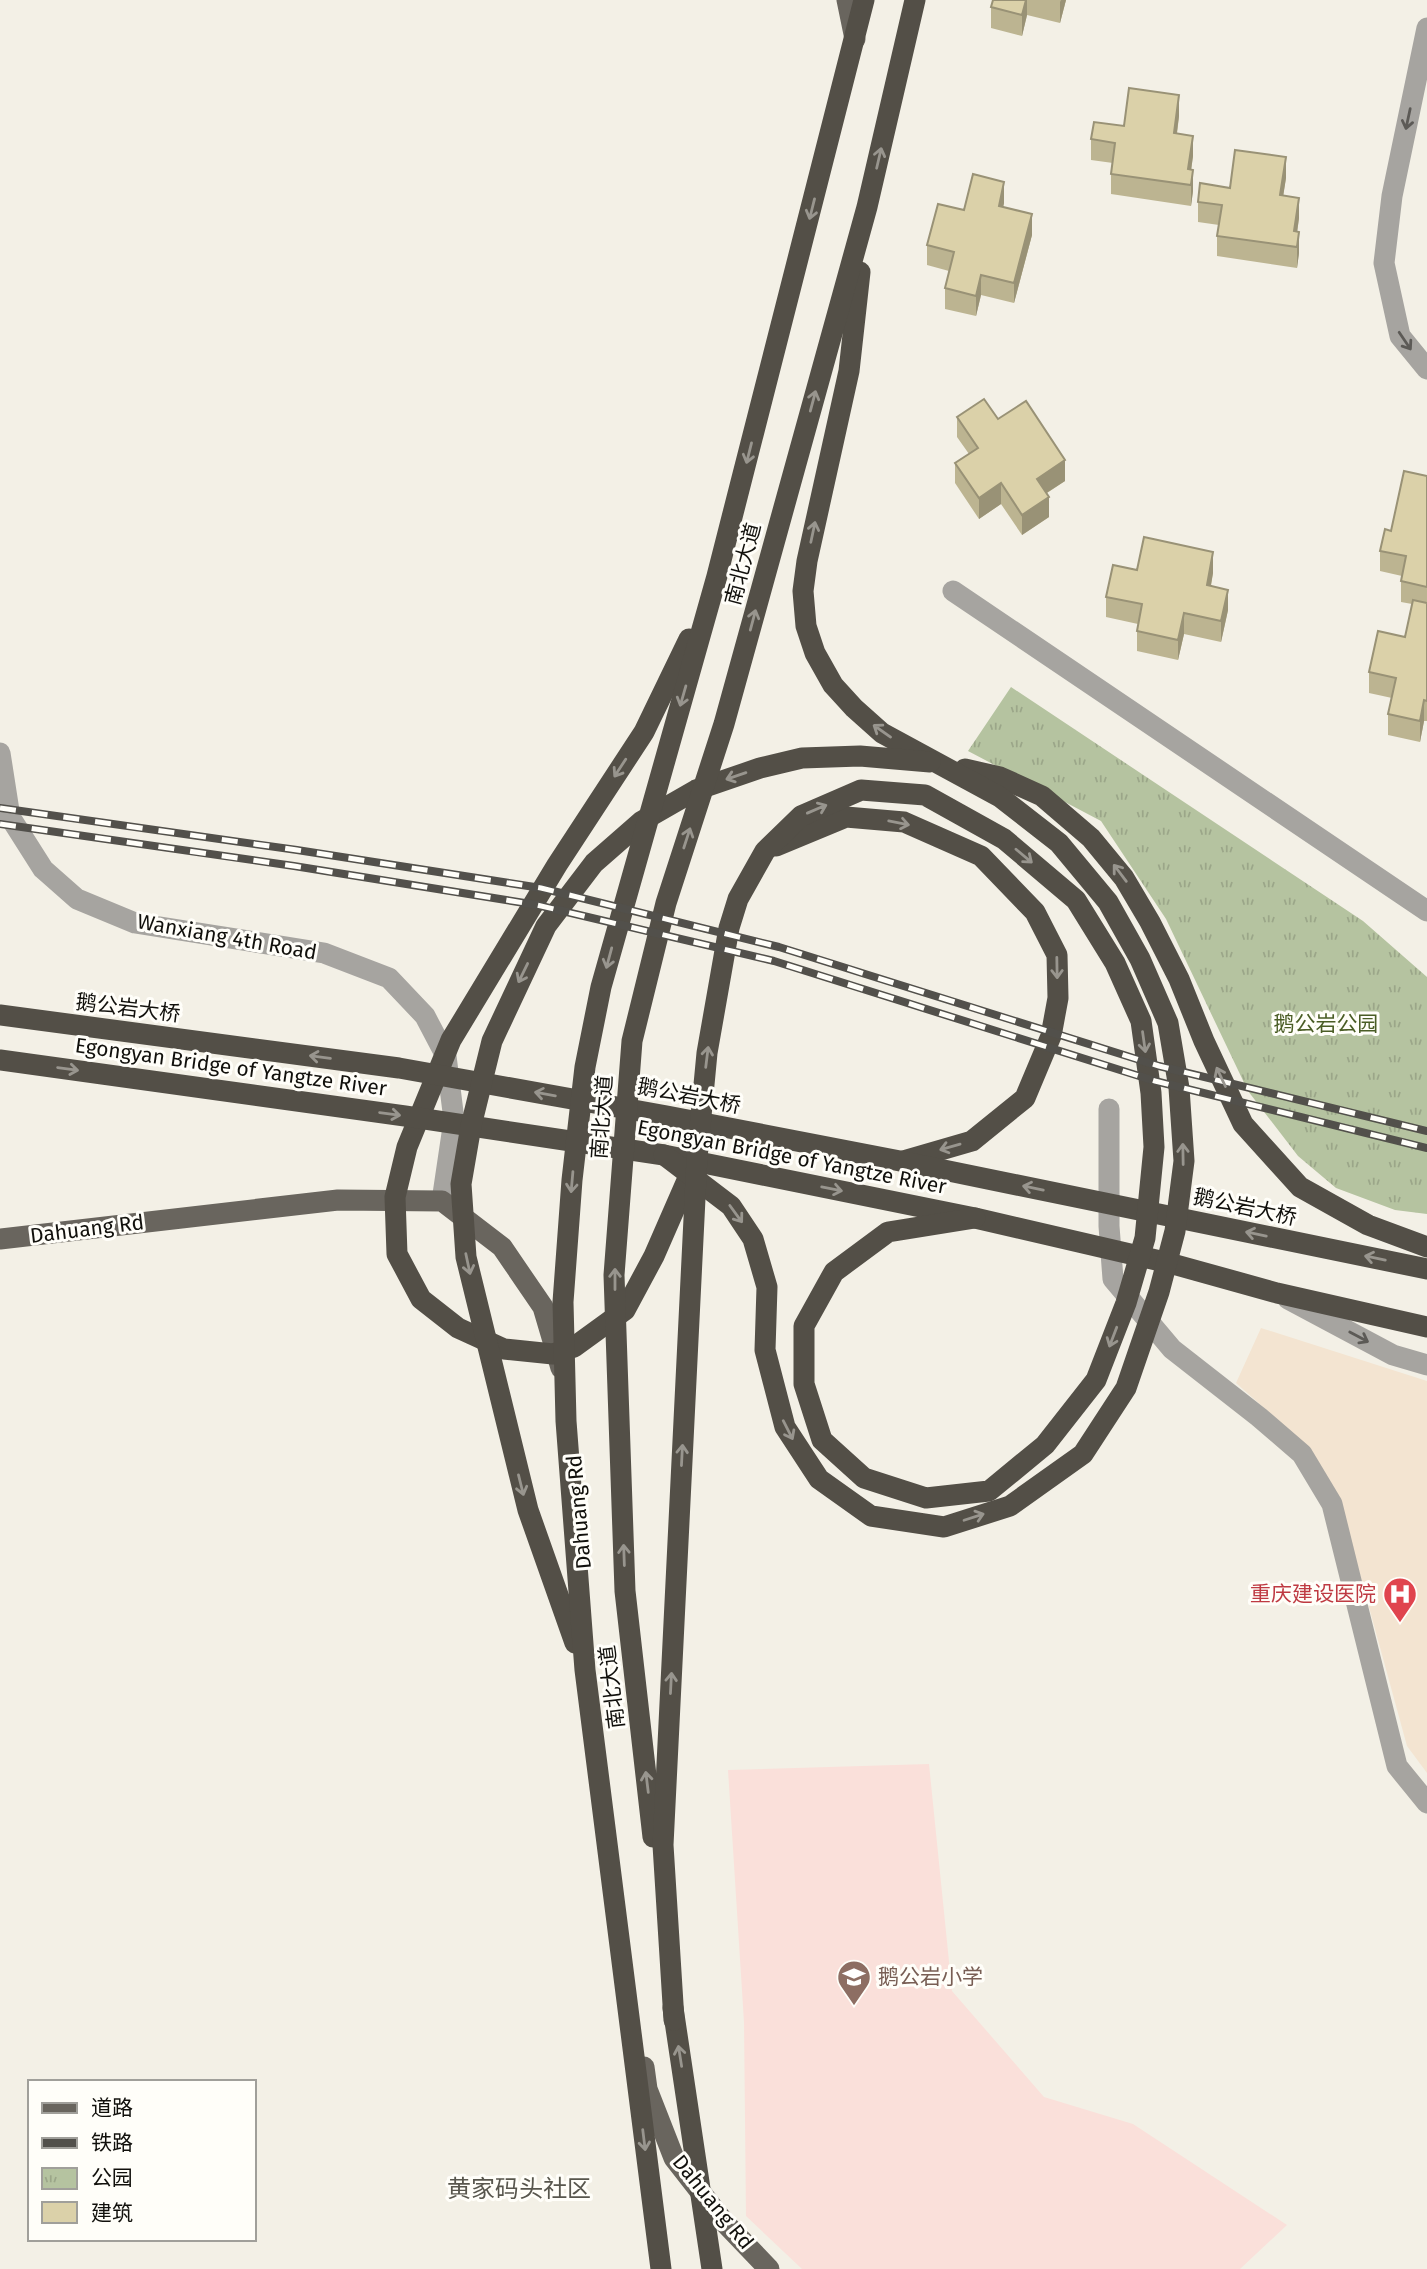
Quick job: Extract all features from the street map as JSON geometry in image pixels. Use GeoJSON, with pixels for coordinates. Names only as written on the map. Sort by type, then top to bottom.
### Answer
{"type":"FeatureCollection","features":[{"type":"Feature","properties":{"kind":"highway","name":"南北大道"},"geometry":{"type":"LineString","coordinates":[[661,2269],[584,1670],[566,1422],[563,1302],[572,1180],[585,1067],[601,987],[718,576],[864,0]]}},
{"type":"Feature","properties":{"kind":"highway","name":"南北大道"},"geometry":{"type":"LineString","coordinates":[[712,2269],[674,2020],[625,1591],[614,1275],[632,1041],[666,903],[724,724],[867,207],[915,0]]}},
{"type":"Feature","properties":{"kind":"highway"},"geometry":{"type":"LineString","coordinates":[[664,1155],[731,1206],[754,1239],[768,1287],[765,1350],[785,1427],[819,1479],[871,1516],[944,1527],[1010,1506],[1083,1454],[1126,1388],[1151,1316],[1175,1231],[1184,1161],[1179,1087],[1168,1023],[1140,959],[1108,902],[1059,843],[1000,797],[883,733],[833,685],[815,653],[806,626],[803,591],[807,561],[849,371],[867,207]]}},
{"type":"Feature","properties":{"kind":"highway"},"geometry":{"type":"LineString","coordinates":[[697,1158],[654,1256],[625,1310],[574,1347],[553,1353],[504,1349],[458,1328],[421,1299],[397,1254],[395,1197],[407,1147],[451,1040],[557,864],[644,732],[718,576]]}},
{"type":"Feature","properties":{"kind":"highway"},"geometry":{"type":"LineString","coordinates":[[584,1670],[528,1510],[467,1257],[460,1184],[492,1041],[546,926],[594,863],[642,821],[696,790],[760,768],[802,758],[860,756],[942,763],[1000,777],[1042,796],[1091,838],[1124,878],[1179,979],[1243,1124],[1300,1186],[1368,1225],[1427,1247]]}},
{"type":"Feature","properties":{"kind":"highway"},"geometry":{"type":"LineString","coordinates":[[674,2020],[663,1845],[697,1158],[707,1053],[729,928],[738,900],[765,851],[801,816],[861,790],[925,795],[1004,839],[1076,900],[1115,963],[1141,1021],[1151,1093],[1154,1147],[1146,1238],[1126,1303],[1096,1380],[1045,1445],[989,1491],[926,1499],[864,1478],[822,1440],[804,1384],[804,1326],[834,1272],[888,1232],[975,1218]]}},
{"type":"Feature","properties":{"kind":"highway"},"geometry":{"type":"LineString","coordinates":[[765,851],[846,817],[904,822],[981,856],[1035,912],[1057,955],[1058,998],[1051,1036],[1025,1098],[972,1141],[900,1161]]}},
{"type":"Feature","properties":{"kind":"highway","name":"鹅公岩大桥"},"geometry":{"type":"LineString","coordinates":[[0,1015],[399,1068],[900,1161],[1427,1269]]}},
{"type":"Feature","properties":{"kind":"highway","name":"Egongyan Bridge of Yangtze River"},"geometry":{"type":"LineString","coordinates":[[0,1060],[664,1155],[975,1218],[1169,1263],[1277,1293],[1427,1327]]}},
{"type":"Feature","properties":{"kind":"main road","name":"南北大道"},"geometry":{"type":"LineString","coordinates":[[847,0],[855,40]]}},
{"type":"Feature","properties":{"kind":"main road","name":"Dahuang Rd"},"geometry":{"type":"LineString","coordinates":[[0,1239],[338,1200],[442,1201],[502,1248],[543,1307],[567,1388],[609,1838],[647,2090],[674,2158],[724,2222],[769,2269]]}},
{"type":"Feature","properties":{"kind":"street"},"geometry":{"type":"LineString","coordinates":[[1427,28],[1392,196],[1384,264],[1400,336],[1427,369]]}},
{"type":"Feature","properties":{"kind":"street"},"geometry":{"type":"LineString","coordinates":[[953,591],[1427,911]]}},
{"type":"Feature","properties":{"kind":"street","name":"Wanxiang 4th Road"},"geometry":{"type":"LineString","coordinates":[[0,753],[10,817],[43,869],[77,899],[135,923],[324,953],[389,978],[425,1016],[446,1056],[454,1121],[442,1201]]}},
{"type":"Feature","properties":{"kind":"street"},"geometry":{"type":"LineString","coordinates":[[1109,1110],[1109,1226],[1113,1279],[1172,1349],[1302,1454],[1332,1504],[1398,1766],[1427,1803]]}},
{"type":"Feature","properties":{"kind":"street"},"geometry":{"type":"LineString","coordinates":[[1277,1293],[1393,1355],[1427,1365]]}},
{"type":"Feature","properties":{"kind":"shaded area","name":"重庆建设医院"},"geometry":{"type":"Polygon","coordinates":[[[1261,1328],[1427,1381],[1427,1773],[1407,1746],[1340,1501],[1307,1446],[1236,1383],[1261,1328]]]}},
{"type":"Feature","properties":{"kind":"shaded area","name":"鹅公岩小学"},"geometry":{"type":"Polygon","coordinates":[[[929,1764],[952,1991],[1044,2097],[1133,2124],[1287,2225],[1240,2269],[802,2269],[746,2216],[744,2022],[728,1770],[929,1764]]]}},
{"type":"Feature","properties":{"kind":"green space","name":"鹅公岩公园"},"geometry":{"type":"Polygon","coordinates":[[[1011,687],[1363,921],[1427,977],[1427,1214],[1395,1210],[1336,1188],[1298,1156],[1248,1091],[1166,919],[1101,821],[968,751],[1011,687]]]}},
{"type":"Feature","properties":{"kind":"building"},"geometry":{"type":"Polygon","coordinates":[[[993,0],[1026,0],[1022,15],[991,7],[993,0]]]}},
{"type":"Feature","properties":{"kind":"building"},"geometry":{"type":"Polygon","coordinates":[[[1129,88],[1179,95],[1174,133],[1193,136],[1188,169],[1193,170],[1191,185],[1111,174],[1115,143],[1091,139],[1094,122],[1124,126],[1129,88]]]}},
{"type":"Feature","properties":{"kind":"building"},"geometry":{"type":"Polygon","coordinates":[[[1235,150],[1286,157],[1280,195],[1299,198],[1294,231],[1299,232],[1297,247],[1217,236],[1222,205],[1198,202],[1200,183],[1230,188],[1235,150]]]}},
{"type":"Feature","properties":{"kind":"building"},"geometry":{"type":"Polygon","coordinates":[[[973,174],[1004,182],[999,206],[1032,214],[1014,283],[981,275],[976,296],[945,288],[954,252],[927,245],[938,204],[964,210],[973,174]]]}},
{"type":"Feature","properties":{"kind":"building"},"geometry":{"type":"Polygon","coordinates":[[[984,399],[998,419],[1026,401],[1065,460],[1037,479],[1049,497],[1022,515],[1001,483],[979,498],[955,463],[978,448],[957,417],[984,399]]]}},
{"type":"Feature","properties":{"kind":"building"},"geometry":{"type":"Polygon","coordinates":[[[1404,471],[1427,476],[1427,587],[1401,581],[1406,556],[1380,551],[1385,529],[1391,531],[1404,471]]]}},
{"type":"Feature","properties":{"kind":"building"},"geometry":{"type":"Polygon","coordinates":[[[1144,537],[1213,552],[1207,585],[1228,590],[1221,621],[1184,613],[1178,640],[1137,631],[1142,604],[1106,597],[1113,565],[1137,570],[1144,537]]]}},
{"type":"Feature","properties":{"kind":"building"},"geometry":{"type":"Polygon","coordinates":[[[1413,600],[1427,603],[1427,701],[1424,700],[1420,721],[1388,714],[1396,678],[1369,672],[1378,631],[1405,637],[1413,600]]]}},
{"type":"Feature","properties":{"kind":"railway"},"geometry":{"type":"LineString","coordinates":[[0,808],[541,888],[779,947],[1159,1066],[1427,1131]]}},
{"type":"Feature","properties":{"kind":"railway"},"geometry":{"type":"LineString","coordinates":[[0,824],[294,866],[537,905],[774,961],[1155,1081],[1427,1148]]}},
{"type":"Feature","properties":{"kind":"place","name":"重庆建设医院"},"geometry":{"type":"Point","coordinates":[1400,1624]}},
{"type":"Feature","properties":{"kind":"place","name":"鹅公岩小学"},"geometry":{"type":"Point","coordinates":[854,2007]}},
{"type":"Feature","properties":{"kind":"district","name":"黄家码头社区"},"geometry":{"type":"Point","coordinates":[519,2189]}}]}
